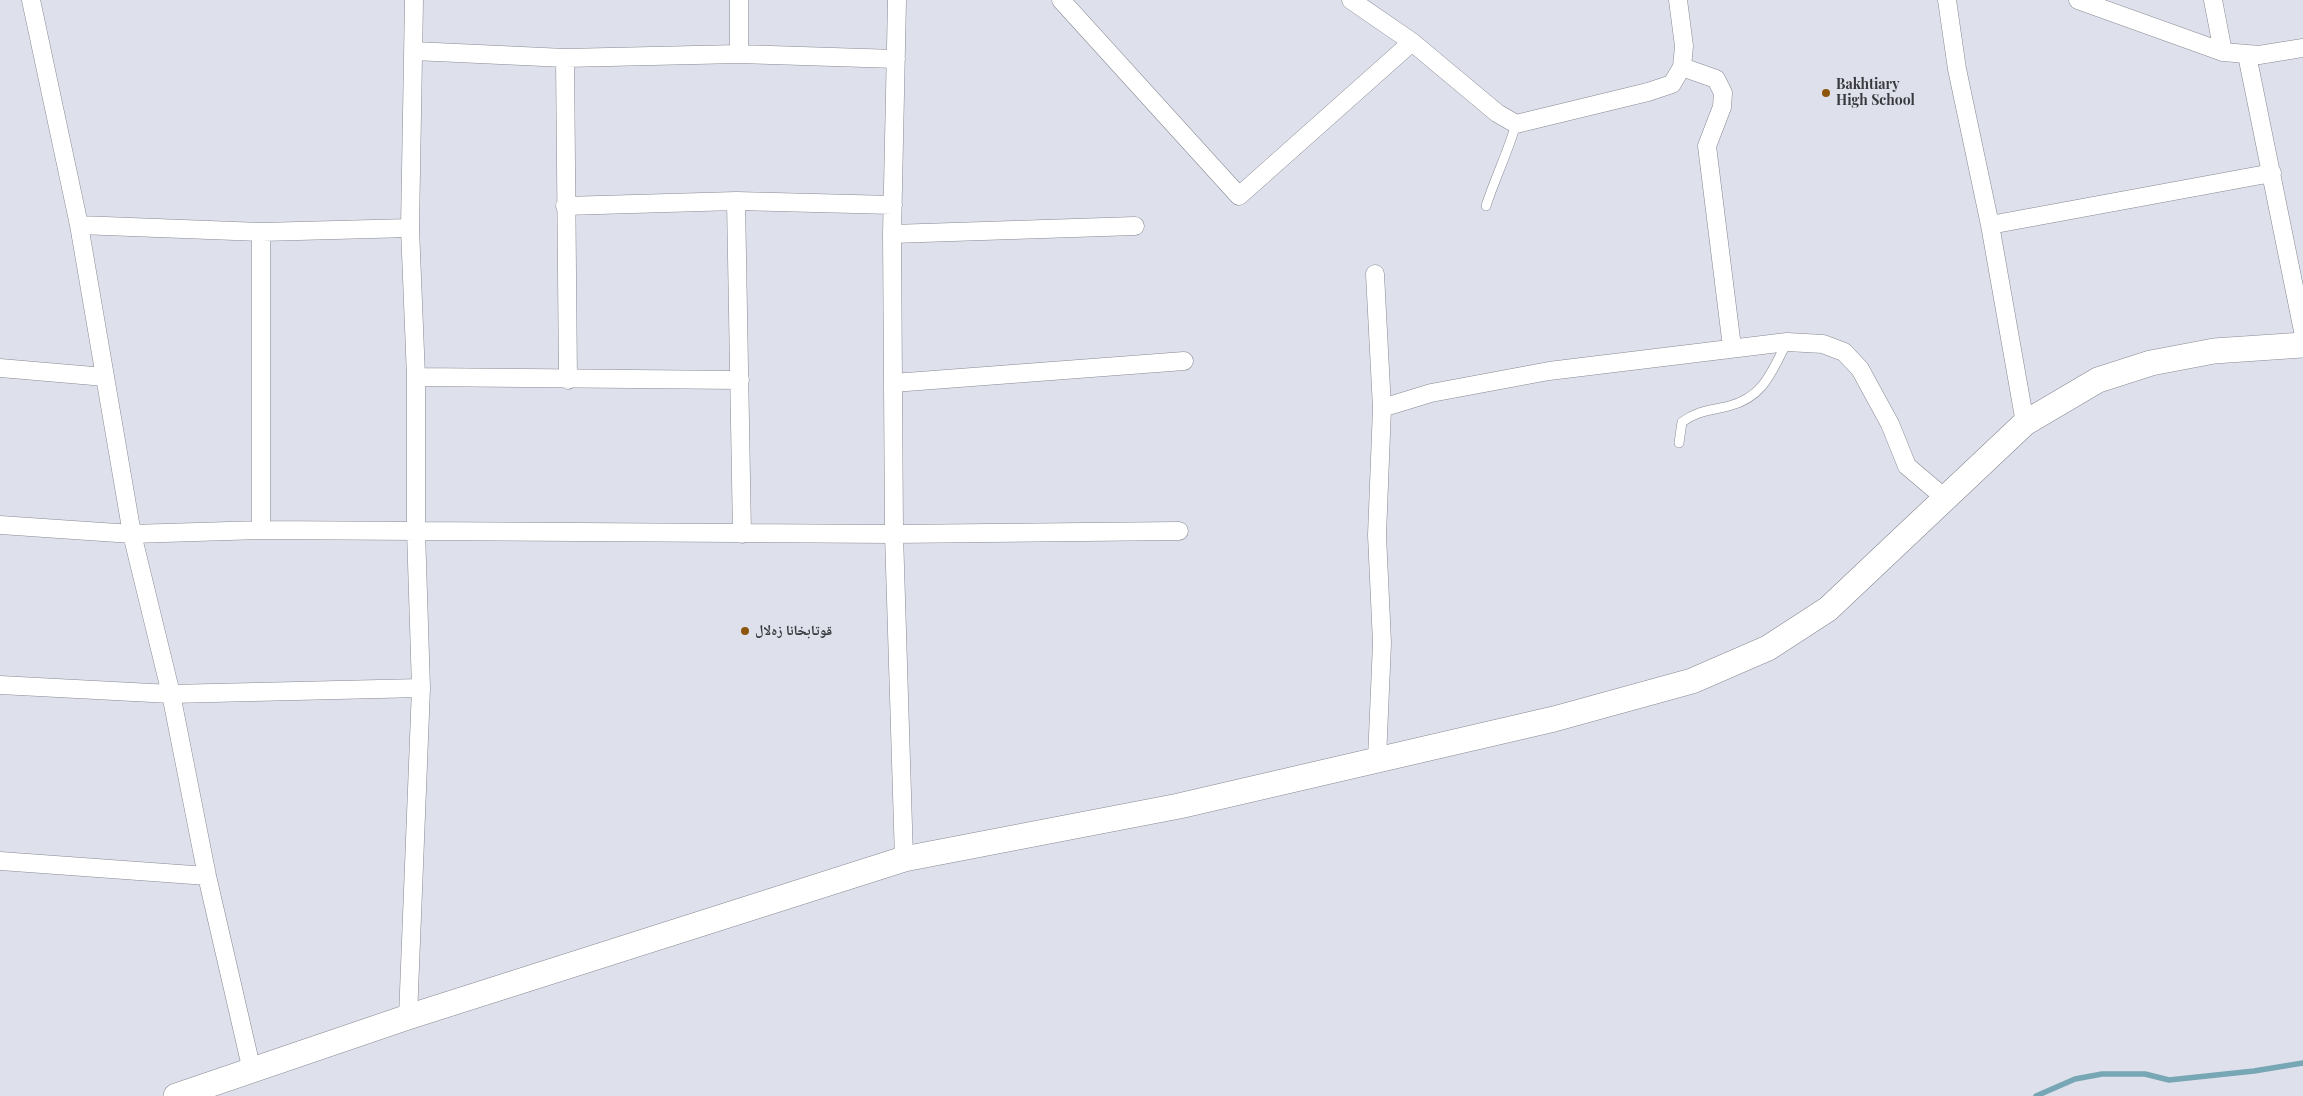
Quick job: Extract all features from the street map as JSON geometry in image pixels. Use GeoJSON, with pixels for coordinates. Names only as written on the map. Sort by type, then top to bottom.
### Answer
{"type":"FeatureCollection","features":[{"type":"Feature","properties":{"kind":"main road"},"geometry":{"type":"LineString","coordinates":[[176,1096],[408,1017],[904,858],[1179,806],[1554,719],[1683,683],[1768,648],[1828,610],[2025,423],[2098,380],[2151,363],[2214,351],[2303,345]]}},
{"type":"Feature","properties":{"kind":"street"},"geometry":{"type":"LineString","coordinates":[[31,0],[79,225],[132,534],[171,694],[207,876],[252,1070]]}},
{"type":"Feature","properties":{"kind":"street"},"geometry":{"type":"LineString","coordinates":[[408,1017],[421,688],[416,531],[416,377],[410,228],[414,0]]}},
{"type":"Feature","properties":{"kind":"street"},"geometry":{"type":"LineString","coordinates":[[739,0],[739,54]]}},
{"type":"Feature","properties":{"kind":"street"},"geometry":{"type":"LineString","coordinates":[[897,0],[892,234],[894,534],[904,858]]}},
{"type":"Feature","properties":{"kind":"street"},"geometry":{"type":"LineString","coordinates":[[1061,0],[1240,196],[1412,42]]}},
{"type":"Feature","properties":{"kind":"street"},"geometry":{"type":"LineString","coordinates":[[1351,0],[1412,42],[1497,113],[1516,124],[1672,84],[1682,66],[1684,46],[1678,0]]}},
{"type":"Feature","properties":{"kind":"street"},"geometry":{"type":"LineString","coordinates":[[1947,0],[1958,69],[1990,225],[2025,423]]}},
{"type":"Feature","properties":{"kind":"street"},"geometry":{"type":"LineString","coordinates":[[2078,0],[2101,4],[2223,52],[2247,55],[2303,48]]}},
{"type":"Feature","properties":{"kind":"street"},"geometry":{"type":"LineString","coordinates":[[2213,0],[2223,52]]}},
{"type":"Feature","properties":{"kind":"street"},"geometry":{"type":"LineString","coordinates":[[414,51],[565,58],[739,54],[896,59]]}},
{"type":"Feature","properties":{"kind":"street"},"geometry":{"type":"LineString","coordinates":[[2247,55],[2303,331]]}},
{"type":"Feature","properties":{"kind":"street"},"geometry":{"type":"LineString","coordinates":[[565,58],[568,380]]}},
{"type":"Feature","properties":{"kind":"street"},"geometry":{"type":"LineString","coordinates":[[1682,66],[1716,79],[1723,93],[1722,107],[1707,146],[1732,347]]}},
{"type":"Feature","properties":{"kind":"street"},"geometry":{"type":"LineString","coordinates":[[1990,225],[2272,173]]}},
{"type":"Feature","properties":{"kind":"street"},"geometry":{"type":"LineString","coordinates":[[565,206],[736,201],[893,205]]}},
{"type":"Feature","properties":{"kind":"street"},"geometry":{"type":"LineString","coordinates":[[736,201],[742,534]]}},
{"type":"Feature","properties":{"kind":"street"},"geometry":{"type":"LineString","coordinates":[[79,225],[261,232],[410,228]]}},
{"type":"Feature","properties":{"kind":"street"},"geometry":{"type":"LineString","coordinates":[[892,234],[1135,226]]}},
{"type":"Feature","properties":{"kind":"street"},"geometry":{"type":"LineString","coordinates":[[261,232],[261,530]]}},
{"type":"Feature","properties":{"kind":"street"},"geometry":{"type":"LineString","coordinates":[[1375,274],[1382,408],[1377,535],[1382,643],[1376,759]]}},
{"type":"Feature","properties":{"kind":"street"},"geometry":{"type":"LineString","coordinates":[[1382,408],[1431,392],[1549,372],[1732,347],[1787,342],[1823,344],[1844,352],[1860,369],[1890,424],[1907,466],[1946,499]]}},
{"type":"Feature","properties":{"kind":"street"},"geometry":{"type":"LineString","coordinates":[[893,383],[1184,361]]}},
{"type":"Feature","properties":{"kind":"street"},"geometry":{"type":"LineString","coordinates":[[0,368],[104,377]]}},
{"type":"Feature","properties":{"kind":"street"},"geometry":{"type":"LineString","coordinates":[[416,377],[568,380],[740,380]]}},
{"type":"Feature","properties":{"kind":"street"},"geometry":{"type":"LineString","coordinates":[[0,525],[132,534],[261,530],[742,534],[1179,531]]}},
{"type":"Feature","properties":{"kind":"street"},"geometry":{"type":"LineString","coordinates":[[0,685],[171,694],[421,688]]}},
{"type":"Feature","properties":{"kind":"street"},"geometry":{"type":"LineString","coordinates":[[0,861],[207,876]]}},
{"type":"Feature","properties":{"kind":"lane"},"geometry":{"type":"LineString","coordinates":[[1486,206],[1516,124]]}},
{"type":"Feature","properties":{"kind":"lane"},"geometry":{"type":"LineString","coordinates":[[1679,443],[1682,422],[1695,413],[1731,406],[1754,396],[1770,377],[1787,342]]}},
{"type":"Feature","properties":{"kind":"waterway"},"geometry":{"type":"LineString","coordinates":[[2036,1096],[2075,1079],[2102,1074],[2145,1074],[2169,1080],[2254,1071],[2303,1063]]}},
{"type":"Feature","properties":{"kind":"place","name":"Bakhtiary High School"},"geometry":{"type":"Point","coordinates":[1826,93]}},
{"type":"Feature","properties":{"kind":"place","name":"قوتابخانا زەلال"},"geometry":{"type":"Point","coordinates":[745,631]}}]}
